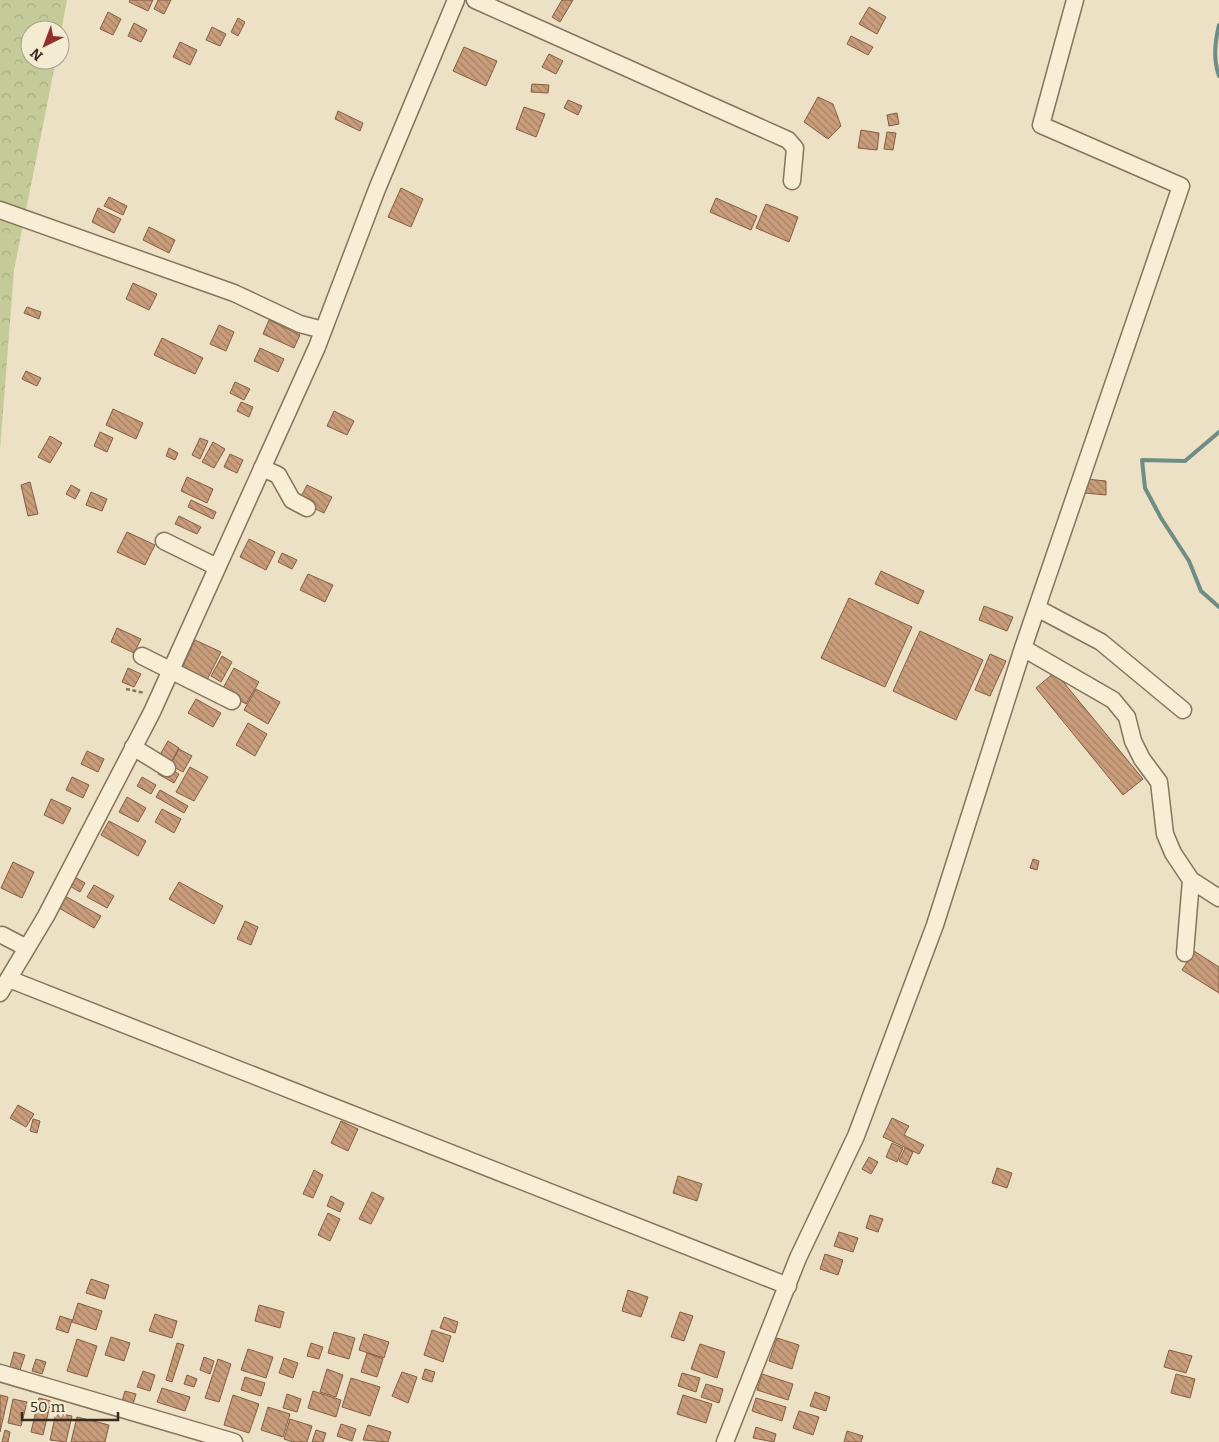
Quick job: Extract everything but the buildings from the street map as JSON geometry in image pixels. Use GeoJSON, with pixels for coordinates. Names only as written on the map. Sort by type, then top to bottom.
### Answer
{"type":"FeatureCollection","features":[{"type":"Feature","properties":{"kind":"street"},"geometry":{"type":"LineString","coordinates":[[0,993],[27,948],[159,696],[323,330],[377,189],[456,0]]}},
{"type":"Feature","properties":{"kind":"street"},"geometry":{"type":"LineString","coordinates":[[475,0],[788,140],[795,148],[792,181]]}},
{"type":"Feature","properties":{"kind":"street"},"geometry":{"type":"LineString","coordinates":[[725,1442],[798,1258],[856,1136],[935,926],[1023,648],[1181,186],[1041,125],[1075,0]]}},
{"type":"Feature","properties":{"kind":"street"},"geometry":{"type":"LineString","coordinates":[[0,210],[234,293],[300,324],[323,330]]}},
{"type":"Feature","properties":{"kind":"street"},"geometry":{"type":"LineString","coordinates":[[262,468],[278,475],[292,500],[307,508]]}},
{"type":"Feature","properties":{"kind":"street"},"geometry":{"type":"LineString","coordinates":[[164,541],[217,567]]}},
{"type":"Feature","properties":{"kind":"street"},"geometry":{"type":"LineString","coordinates":[[1037,608],[1101,642],[1184,710]]}},
{"type":"Feature","properties":{"kind":"street"},"geometry":{"type":"LineString","coordinates":[[1023,648],[1113,700],[1127,716],[1133,741],[1142,759],[1159,782],[1165,834],[1170,846],[1191,880],[1219,898]]}},
{"type":"Feature","properties":{"kind":"street"},"geometry":{"type":"LineString","coordinates":[[142,656],[170,672],[232,700]]}},
{"type":"Feature","properties":{"kind":"street"},"geometry":{"type":"LineString","coordinates":[[133,747],[167,768]]}},
{"type":"Feature","properties":{"kind":"street"},"geometry":{"type":"LineString","coordinates":[[1185,953],[1191,880]]}},
{"type":"Feature","properties":{"kind":"street"},"geometry":{"type":"LineString","coordinates":[[2,935],[27,948]]}},
{"type":"Feature","properties":{"kind":"street"},"geometry":{"type":"LineString","coordinates":[[9,979],[788,1286]]}},
{"type":"Feature","properties":{"kind":"street"},"geometry":{"type":"LineString","coordinates":[[0,1373],[234,1442]]}},
{"type":"Feature","properties":{"kind":"path"},"geometry":{"type":"LineString","coordinates":[[126,689],[159,696]]}},
{"type":"Feature","properties":{"kind":"green space"},"geometry":{"type":"Polygon","coordinates":[[[0,0],[67,0],[63,20],[20,20],[20,70],[54,70],[14,270],[0,450],[0,0]]]}},
{"type":"Feature","properties":{"kind":"waterway"},"geometry":{"type":"LineString","coordinates":[[1219,25],[1215,50],[1219,76]]}},
{"type":"Feature","properties":{"kind":"waterway"},"geometry":{"type":"LineString","coordinates":[[1219,432],[1185,461],[1142,460],[1145,488],[1161,518],[1189,561],[1201,591],[1219,607]]}}]}
